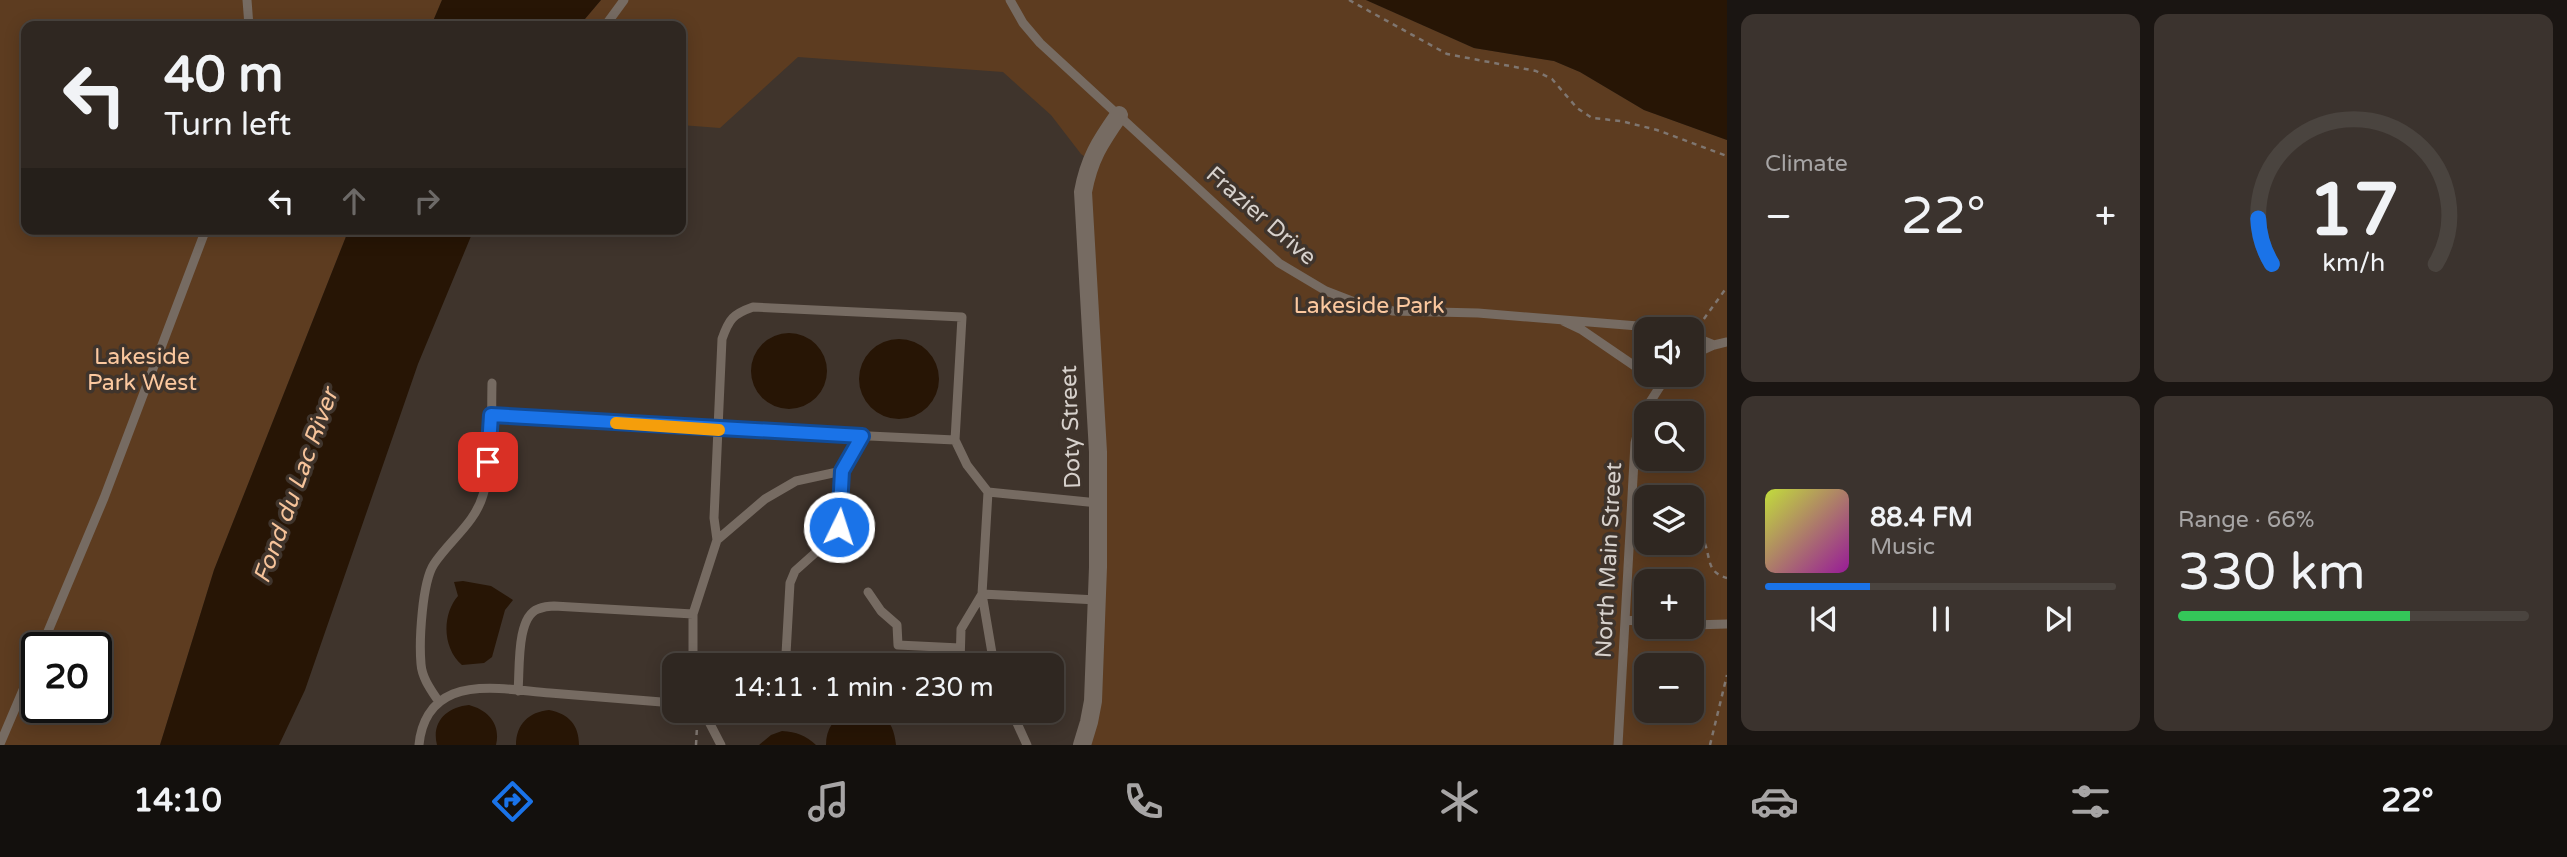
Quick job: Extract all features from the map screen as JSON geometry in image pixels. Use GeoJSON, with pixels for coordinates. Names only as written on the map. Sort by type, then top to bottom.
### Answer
{"type":"FeatureCollection","features":[{"type":"Feature","properties":{"kind":"street","name":"Doty Street"},"geometry":{"type":"LineString","coordinates":[[1082,745],[1093,701],[1098,503],[1096,401],[1083,192],[1096,147],[1119,115]]}},
{"type":"Feature","properties":{"kind":"lane"},"geometry":{"type":"LineString","coordinates":[[247,0],[249,21]]}},
{"type":"Feature","properties":{"kind":"lane"},"geometry":{"type":"LineString","coordinates":[[609,21],[624,0]]}},
{"type":"Feature","properties":{"kind":"lane","name":"Frazier Drive"},"geometry":{"type":"LineString","coordinates":[[1010,0],[1023,23],[1040,43],[1279,262],[1326,291],[1357,303],[1393,311],[1478,313],[1634,325]]}},
{"type":"Feature","properties":{"kind":"lane"},"geometry":{"type":"LineString","coordinates":[[48,632],[104,498],[204,235]]}},
{"type":"Feature","properties":{"kind":"lane"},"geometry":{"type":"LineString","coordinates":[[693,653],[693,614],[717,540],[714,518],[722,339],[727,323],[738,313],[753,307],[962,317],[955,440],[967,465],[988,492],[982,594],[992,653]]}},
{"type":"Feature","properties":{"kind":"lane","name":"Frazier Drive"},"geometry":{"type":"LineString","coordinates":[[1557,318],[1582,330],[1634,366]]}},
{"type":"Feature","properties":{"kind":"lane"},"geometry":{"type":"LineString","coordinates":[[1704,340],[1714,345]]}},
{"type":"Feature","properties":{"kind":"lane"},"geometry":{"type":"LineString","coordinates":[[1704,350],[1727,342]]}},
{"type":"Feature","properties":{"kind":"lane"},"geometry":{"type":"LineString","coordinates":[[439,702],[428,686],[421,665],[425,582],[443,551],[479,508],[484,493],[492,383]]}},
{"type":"Feature","properties":{"kind":"lane","name":"North Main Street"},"geometry":{"type":"LineString","coordinates":[[1618,745],[1635,443],[1643,413],[1659,387]]}},
{"type":"Feature","properties":{"kind":"lane"},"geometry":{"type":"LineString","coordinates":[[491,415],[955,440]]}},
{"type":"Feature","properties":{"kind":"lane"},"geometry":{"type":"LineString","coordinates":[[786,653],[790,583],[795,571],[833,537],[839,527],[842,471],[862,436]]}},
{"type":"Feature","properties":{"kind":"lane"},"geometry":{"type":"LineString","coordinates":[[717,540],[765,499],[796,481],[842,471]]}},
{"type":"Feature","properties":{"kind":"lane"},"geometry":{"type":"LineString","coordinates":[[988,492],[1098,503]]}},
{"type":"Feature","properties":{"kind":"lane"},"geometry":{"type":"LineString","coordinates":[[868,592],[881,611],[897,625],[898,645],[960,648]]}},
{"type":"Feature","properties":{"kind":"lane"},"geometry":{"type":"LineString","coordinates":[[982,594],[1097,600]]}},
{"type":"Feature","properties":{"kind":"lane"},"geometry":{"type":"LineString","coordinates":[[960,653],[961,629],[982,594]]}},
{"type":"Feature","properties":{"kind":"lane"},"geometry":{"type":"LineString","coordinates":[[518,691],[526,618],[537,609],[554,606],[693,614]]}},
{"type":"Feature","properties":{"kind":"lane"},"geometry":{"type":"LineString","coordinates":[[1626,620],[1634,621]]}},
{"type":"Feature","properties":{"kind":"lane"},"geometry":{"type":"LineString","coordinates":[[1704,625],[1727,624]]}},
{"type":"Feature","properties":{"kind":"lane"},"geometry":{"type":"LineString","coordinates":[[419,745],[425,717],[439,702],[454,694],[475,690],[662,702]]}},
{"type":"Feature","properties":{"kind":"lane"},"geometry":{"type":"LineString","coordinates":[[0,744],[21,695]]}},
{"type":"Feature","properties":{"kind":"lane"},"geometry":{"type":"LineString","coordinates":[[710,723],[721,745]]}},
{"type":"Feature","properties":{"kind":"lane"},"geometry":{"type":"LineString","coordinates":[[1017,723],[1027,745]]}},
{"type":"Feature","properties":{"kind":"path"},"geometry":{"type":"LineString","coordinates":[[1349,0],[1447,54],[1536,71],[1552,79],[1577,108],[1592,118],[1621,121],[1657,130],[1727,156]]}},
{"type":"Feature","properties":{"kind":"path"},"geometry":{"type":"LineString","coordinates":[[1704,320],[1727,287]]}},
{"type":"Feature","properties":{"kind":"path"},"geometry":{"type":"LineString","coordinates":[[1704,543],[1707,559],[1713,570],[1727,578]]}},
{"type":"Feature","properties":{"kind":"path"},"geometry":{"type":"LineString","coordinates":[[1710,745],[1727,675]]}},
{"type":"Feature","properties":{"kind":"green space","name":"Lakeside Park West"},"geometry":{"type":"Polygon","coordinates":[[[0,0],[442,0],[433,21],[21,21],[21,235],[347,235],[214,570],[160,745],[0,745],[0,0]]]}},
{"type":"Feature","properties":{"kind":"green space","name":"Lakeside Park"},"geometry":{"type":"Polygon","coordinates":[[[601,0],[1366,0],[1474,48],[1554,61],[1580,72],[1644,110],[1727,140],[1727,745],[1082,745],[1089,722],[1091,161],[1081,154],[1051,115],[1003,72],[798,57],[720,128],[686,125],[686,21],[583,21],[601,0]]]}},
{"type":"Feature","properties":{"kind":"water"},"geometry":{"type":"Polygon","coordinates":[[[442,0],[601,0],[583,21],[433,21],[442,0]]]}},
{"type":"Feature","properties":{"kind":"water"},"geometry":{"type":"Polygon","coordinates":[[[1366,0],[1727,0],[1727,140],[1644,110],[1580,72],[1554,61],[1474,48],[1366,0]]]}},
{"type":"Feature","properties":{"kind":"water","name":"Fond du Lac River"},"geometry":{"type":"Polygon","coordinates":[[[347,235],[472,235],[418,364],[305,690],[279,745],[160,745],[214,570],[347,235]]]}},
{"type":"Feature","properties":{"kind":"water"},"geometry":{"type":"Polygon","coordinates":[[[797,333],[810,339],[821,350],[827,363],[825,386],[810,403],[797,409],[781,409],[768,403],[753,386],[751,363],[757,350],[774,335],[797,333]]]}},
{"type":"Feature","properties":{"kind":"water"},"geometry":{"type":"Polygon","coordinates":[[[899,339],[914,342],[927,351],[936,364],[939,379],[936,394],[927,407],[914,416],[899,419],[884,416],[871,407],[862,394],[859,379],[862,364],[871,351],[884,342],[899,339]]]}},
{"type":"Feature","properties":{"kind":"water"},"geometry":{"type":"Polygon","coordinates":[[[454,582],[491,586],[513,600],[505,610],[492,657],[484,663],[462,665],[455,658],[448,640],[449,612],[458,596],[454,582]]]}},
{"type":"Feature","properties":{"kind":"water"},"geometry":{"type":"Polygon","coordinates":[[[469,705],[482,710],[495,724],[496,745],[437,745],[436,729],[442,717],[454,709],[469,705]]]}},
{"type":"Feature","properties":{"kind":"water"},"geometry":{"type":"Polygon","coordinates":[[[549,710],[562,714],[572,722],[579,745],[516,745],[518,731],[525,720],[535,713],[549,710]]]}},
{"type":"Feature","properties":{"kind":"water"},"geometry":{"type":"Polygon","coordinates":[[[889,723],[896,745],[826,745],[832,724],[889,723]]]}},
{"type":"Feature","properties":{"kind":"water"},"geometry":{"type":"Polygon","coordinates":[[[782,731],[800,735],[816,745],[759,745],[771,735],[782,731]]]}},
{"type":"Feature","properties":{"kind":"slow traffic"},"geometry":{"type":"LineString","coordinates":[[616,423],[719,430]]}},
{"type":"Feature","properties":{"kind":"route"},"geometry":{"type":"LineString","coordinates":[[488,462],[491,415],[862,436],[842,471],[839,527]]}}]}
